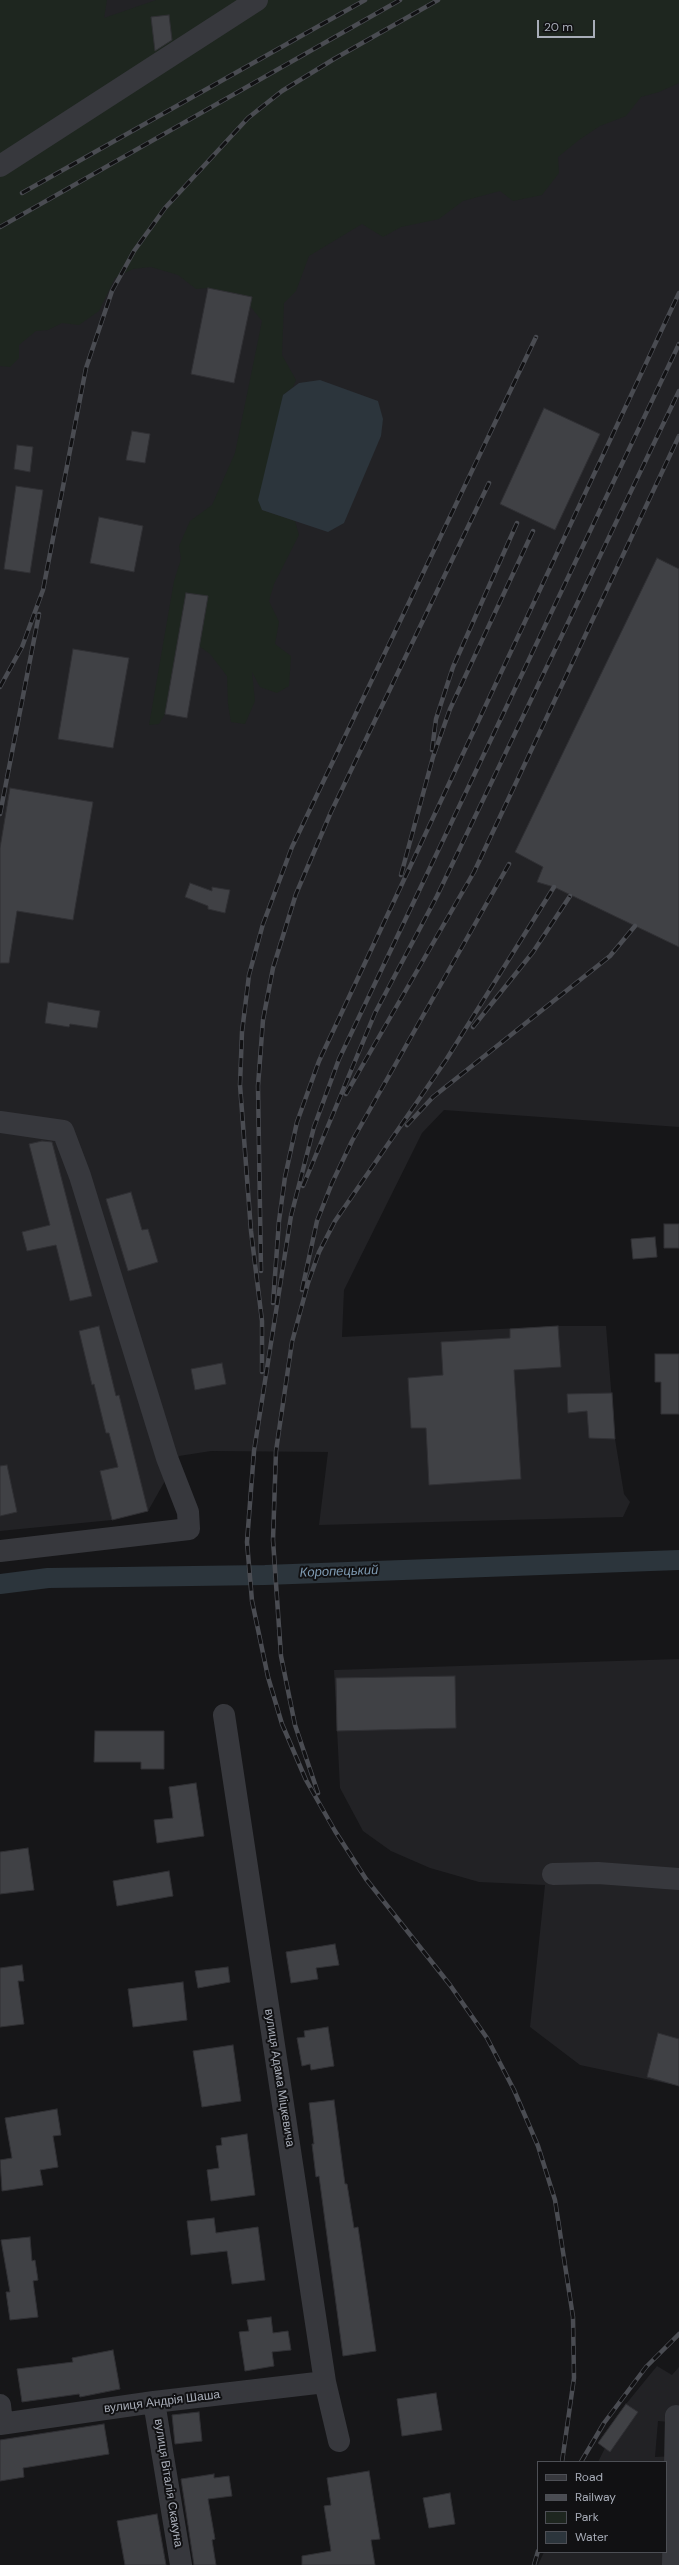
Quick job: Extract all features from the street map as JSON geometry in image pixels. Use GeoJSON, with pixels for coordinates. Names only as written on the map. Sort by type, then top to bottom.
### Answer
{"type":"FeatureCollection","features":[{"type":"Feature","properties":{"kind":"street"},"geometry":{"type":"LineString","coordinates":[[0,166],[257,0]]}},
{"type":"Feature","properties":{"kind":"street"},"geometry":{"type":"LineString","coordinates":[[0,1122],[63,1131],[80,1176],[167,1458],[188,1512],[189,1529],[0,1551]]}},
{"type":"Feature","properties":{"kind":"street","name":"вулиця Адама Міцкевича"},"geometry":{"type":"LineString","coordinates":[[224,1715],[325,2382],[339,2441]]}},
{"type":"Feature","properties":{"kind":"street"},"geometry":{"type":"LineString","coordinates":[[553,1874],[598,1873],[679,1879]]}},
{"type":"Feature","properties":{"kind":"street","name":"вулиця Андрія Шаша"},"geometry":{"type":"LineString","coordinates":[[1,2417],[154,2402],[325,2382]]}},
{"type":"Feature","properties":{"kind":"street","name":"вулиця Віталія Скакуна"},"geometry":{"type":"LineString","coordinates":[[154,2402],[181,2565]]}},
{"type":"Feature","properties":{"kind":"street"},"geometry":{"type":"LineString","coordinates":[[673,2565],[676,2416]]}},
{"type":"Feature","properties":{"kind":"shaded area"},"geometry":{"type":"Polygon","coordinates":[[[0,0],[679,0],[679,1127],[444,1110],[422,1133],[344,1290],[342,1337],[558,1326],[606,1326],[615,1439],[624,1494],[630,1502],[623,1517],[319,1525],[328,1452],[211,1451],[179,1456],[148,1511],[112,1520],[0,1531],[0,0]]]}},
{"type":"Feature","properties":{"kind":"shaded area"},"geometry":{"type":"Polygon","coordinates":[[[679,1659],[679,2086],[580,2065],[530,2027],[545,1885],[479,1882],[430,1868],[391,1851],[363,1831],[340,1788],[334,1670],[679,1659]]]}},
{"type":"Feature","properties":{"kind":"shaded area"},"geometry":{"type":"Polygon","coordinates":[[[657,2366],[672,2375],[679,2367],[679,2423],[658,2421],[655,2457],[675,2456],[673,2565],[538,2565],[544,2553],[667,2553],[667,2461],[598,2461],[605,2448],[598,2443],[626,2404],[657,2366]]]}},
{"type":"Feature","properties":{"kind":"green space"},"geometry":{"type":"Polygon","coordinates":[[[0,0],[107,0],[104,18],[156,0],[679,0],[679,83],[659,92],[641,97],[626,116],[600,126],[579,140],[558,157],[559,173],[542,195],[513,201],[500,191],[463,201],[439,219],[401,227],[383,237],[362,224],[309,256],[296,291],[284,303],[282,355],[296,380],[293,387],[283,395],[262,510],[295,521],[299,535],[274,584],[269,601],[279,622],[275,644],[291,656],[289,686],[277,693],[260,687],[252,672],[255,701],[245,724],[231,722],[228,704],[227,676],[210,654],[199,646],[208,597],[186,593],[165,714],[159,724],[149,725],[174,581],[181,559],[179,546],[190,521],[212,505],[235,453],[262,321],[250,306],[252,297],[208,288],[196,289],[178,275],[151,267],[133,269],[115,278],[99,311],[79,325],[62,323],[48,330],[36,331],[19,345],[19,358],[10,367],[0,366],[0,0]]]}},
{"type":"Feature","properties":{"kind":"water"},"geometry":{"type":"Polygon","coordinates":[[[320,380],[378,401],[383,419],[381,436],[344,523],[328,532],[262,510],[258,500],[283,395],[299,383],[320,380]]]}},
{"type":"Feature","properties":{"kind":"building"},"geometry":{"type":"Polygon","coordinates":[[[169,15],[172,40],[155,51],[151,17],[169,15]]]}},
{"type":"Feature","properties":{"kind":"building"},"geometry":{"type":"Polygon","coordinates":[[[208,288],[252,297],[234,383],[191,374],[208,288]]]}},
{"type":"Feature","properties":{"kind":"building"},"geometry":{"type":"Polygon","coordinates":[[[544,408],[600,434],[555,530],[500,504],[544,408]]]}},
{"type":"Feature","properties":{"kind":"building"},"geometry":{"type":"Polygon","coordinates":[[[132,431],[150,434],[145,463],[126,460],[132,431]]]}},
{"type":"Feature","properties":{"kind":"building"},"geometry":{"type":"Polygon","coordinates":[[[17,445],[33,447],[30,472],[14,469],[17,445]]]}},
{"type":"Feature","properties":{"kind":"building"},"geometry":{"type":"Polygon","coordinates":[[[16,486],[43,490],[30,573],[4,569],[16,486]]]}},
{"type":"Feature","properties":{"kind":"building"},"geometry":{"type":"Polygon","coordinates":[[[99,517],[143,526],[134,572],[90,563],[99,517]]]}},
{"type":"Feature","properties":{"kind":"building"},"geometry":{"type":"Polygon","coordinates":[[[657,558],[679,569],[679,947],[554,887],[537,882],[543,867],[515,852],[657,558]]]}},
{"type":"Feature","properties":{"kind":"building"},"geometry":{"type":"Polygon","coordinates":[[[186,593],[208,596],[187,718],[165,714],[186,593]]]}},
{"type":"Feature","properties":{"kind":"building"},"geometry":{"type":"Polygon","coordinates":[[[73,649],[129,658],[113,748],[58,739],[73,649]]]}},
{"type":"Feature","properties":{"kind":"building"},"geometry":{"type":"Polygon","coordinates":[[[10,788],[93,802],[73,920],[17,911],[9,963],[0,963],[0,848],[10,788]]]}},
{"type":"Feature","properties":{"kind":"building"},"geometry":{"type":"Polygon","coordinates":[[[190,883],[212,891],[212,887],[230,890],[225,913],[208,909],[208,906],[185,897],[190,883]]]}},
{"type":"Feature","properties":{"kind":"building"},"geometry":{"type":"Polygon","coordinates":[[[48,1002],[100,1011],[97,1028],[70,1024],[69,1027],[45,1023],[48,1002]]]}},
{"type":"Feature","properties":{"kind":"building"},"geometry":{"type":"Polygon","coordinates":[[[42,1141],[52,1142],[92,1296],[70,1301],[56,1245],[27,1251],[22,1232],[50,1225],[29,1144],[42,1141]]]}},
{"type":"Feature","properties":{"kind":"building"},"geometry":{"type":"Polygon","coordinates":[[[131,1192],[142,1230],[148,1229],[158,1262],[128,1271],[106,1199],[131,1192]]]}},
{"type":"Feature","properties":{"kind":"building"},"geometry":{"type":"Polygon","coordinates":[[[664,1224],[679,1224],[679,1248],[664,1248],[664,1224]]]}},
{"type":"Feature","properties":{"kind":"building"},"geometry":{"type":"Polygon","coordinates":[[[655,1237],[657,1257],[633,1259],[631,1239],[655,1237]]]}},
{"type":"Feature","properties":{"kind":"building"},"geometry":{"type":"Polygon","coordinates":[[[99,1326],[116,1396],[119,1395],[148,1511],[112,1520],[100,1471],[118,1467],[109,1433],[106,1433],[94,1384],[92,1385],[79,1331],[99,1326]]]}},
{"type":"Feature","properties":{"kind":"building"},"geometry":{"type":"Polygon","coordinates":[[[558,1326],[561,1367],[514,1370],[521,1479],[429,1485],[426,1428],[411,1428],[408,1378],[443,1375],[441,1342],[510,1338],[510,1329],[558,1326]]]}},
{"type":"Feature","properties":{"kind":"building"},"geometry":{"type":"Polygon","coordinates":[[[655,1354],[679,1354],[679,1414],[661,1414],[661,1382],[655,1382],[655,1354]]]}},
{"type":"Feature","properties":{"kind":"building"},"geometry":{"type":"Polygon","coordinates":[[[222,1363],[226,1384],[195,1390],[191,1369],[222,1363]]]}},
{"type":"Feature","properties":{"kind":"building"},"geometry":{"type":"Polygon","coordinates":[[[612,1393],[615,1439],[589,1438],[587,1411],[568,1413],[567,1394],[612,1393]]]}},
{"type":"Feature","properties":{"kind":"building"},"geometry":{"type":"Polygon","coordinates":[[[7,1465],[17,1512],[0,1516],[0,1466],[7,1465]]]}},
{"type":"Feature","properties":{"kind":"building"},"geometry":{"type":"Polygon","coordinates":[[[455,1676],[456,1728],[337,1731],[336,1678],[455,1676]]]}},
{"type":"Feature","properties":{"kind":"building"},"geometry":{"type":"Polygon","coordinates":[[[95,1731],[164,1731],[164,1769],[141,1769],[141,1762],[94,1762],[95,1731]]]}},
{"type":"Feature","properties":{"kind":"building"},"geometry":{"type":"Polygon","coordinates":[[[196,1783],[204,1836],[157,1843],[154,1820],[173,1818],[169,1787],[196,1783]]]}},
{"type":"Feature","properties":{"kind":"building"},"geometry":{"type":"Polygon","coordinates":[[[28,1848],[34,1890],[0,1894],[0,1852],[28,1848]]]}},
{"type":"Feature","properties":{"kind":"building"},"geometry":{"type":"Polygon","coordinates":[[[169,1871],[173,1896],[117,1906],[113,1881],[169,1871]]]}},
{"type":"Feature","properties":{"kind":"building"},"geometry":{"type":"Polygon","coordinates":[[[335,1944],[339,1965],[316,1968],[318,1979],[291,1983],[286,1952],[335,1944]]]}},
{"type":"Feature","properties":{"kind":"building"},"geometry":{"type":"Polygon","coordinates":[[[22,1965],[24,1981],[18,1981],[24,2024],[0,2027],[0,1968],[22,1965]]]}},
{"type":"Feature","properties":{"kind":"building"},"geometry":{"type":"Polygon","coordinates":[[[228,1967],[230,1982],[198,1988],[195,1971],[228,1967]]]}},
{"type":"Feature","properties":{"kind":"building"},"geometry":{"type":"Polygon","coordinates":[[[183,1982],[187,2020],[133,2027],[128,1989],[183,1982]]]}},
{"type":"Feature","properties":{"kind":"building"},"geometry":{"type":"Polygon","coordinates":[[[328,2027],[334,2066],[311,2070],[310,2064],[302,2066],[297,2038],[305,2037],[304,2031],[328,2027]]]}},
{"type":"Feature","properties":{"kind":"building"},"geometry":{"type":"Polygon","coordinates":[[[658,2033],[679,2039],[679,2086],[647,2077],[658,2033]]]}},
{"type":"Feature","properties":{"kind":"building"},"geometry":{"type":"Polygon","coordinates":[[[233,2045],[241,2101],[202,2107],[193,2051],[233,2045]]]}},
{"type":"Feature","properties":{"kind":"building"},"geometry":{"type":"Polygon","coordinates":[[[334,2100],[345,2184],[347,2184],[354,2228],[358,2227],[376,2351],[343,2356],[319,2176],[316,2177],[309,2103],[334,2100]]]}},
{"type":"Feature","properties":{"kind":"building"},"geometry":{"type":"Polygon","coordinates":[[[57,2109],[61,2135],[53,2136],[58,2167],[40,2170],[43,2185],[2,2191],[0,2160],[12,2158],[5,2118],[57,2109]]]}},
{"type":"Feature","properties":{"kind":"building"},"geometry":{"type":"Polygon","coordinates":[[[247,2134],[255,2195],[211,2201],[207,2170],[219,2168],[216,2146],[222,2145],[221,2138],[247,2134]]]}},
{"type":"Feature","properties":{"kind":"building"},"geometry":{"type":"Polygon","coordinates":[[[214,2218],[216,2233],[258,2227],[265,2280],[232,2284],[227,2251],[191,2255],[187,2221],[214,2218]]]}},
{"type":"Feature","properties":{"kind":"building"},"geometry":{"type":"Polygon","coordinates":[[[30,2237],[32,2261],[35,2260],[38,2280],[33,2281],[38,2317],[10,2320],[6,2292],[10,2292],[1,2240],[30,2237]]]}},
{"type":"Feature","properties":{"kind":"building"},"geometry":{"type":"Polygon","coordinates":[[[271,2317],[273,2333],[288,2331],[291,2350],[272,2352],[274,2366],[245,2371],[239,2332],[249,2331],[247,2320],[271,2317]]]}},
{"type":"Feature","properties":{"kind":"building"},"geometry":{"type":"Polygon","coordinates":[[[113,2350],[120,2389],[80,2397],[79,2394],[22,2402],[17,2369],[73,2362],[72,2358],[113,2350]]]}},
{"type":"Feature","properties":{"kind":"building"},"geometry":{"type":"Polygon","coordinates":[[[436,2393],[442,2430],[402,2436],[397,2399],[436,2393]]]}},
{"type":"Feature","properties":{"kind":"building"},"geometry":{"type":"Polygon","coordinates":[[[626,2404],[638,2412],[610,2452],[598,2443],[626,2404]]]}},
{"type":"Feature","properties":{"kind":"building"},"geometry":{"type":"Polygon","coordinates":[[[199,2412],[202,2441],[175,2444],[172,2415],[199,2412]]]}},
{"type":"Feature","properties":{"kind":"building"},"geometry":{"type":"Polygon","coordinates":[[[104,2424],[109,2454],[23,2468],[24,2477],[0,2481],[0,2440],[104,2424]]]}},
{"type":"Feature","properties":{"kind":"building"},"geometry":{"type":"Polygon","coordinates":[[[369,2471],[380,2539],[371,2540],[375,2565],[302,2565],[302,2556],[331,2551],[324,2506],[331,2505],[327,2478],[369,2471]]]}},
{"type":"Feature","properties":{"kind":"building"},"geometry":{"type":"Polygon","coordinates":[[[214,2474],[214,2478],[229,2476],[232,2496],[208,2499],[215,2539],[212,2540],[216,2565],[194,2565],[181,2479],[214,2474]]]}},
{"type":"Feature","properties":{"kind":"building"},"geometry":{"type":"Polygon","coordinates":[[[450,2493],[455,2524],[429,2528],[423,2498],[450,2493]]]}},
{"type":"Feature","properties":{"kind":"building"},"geometry":{"type":"Polygon","coordinates":[[[157,2514],[166,2565],[125,2565],[117,2521],[157,2514]]]}},
{"type":"Feature","properties":{"kind":"waterway","name":"Коропецький"},"geometry":{"type":"LineString","coordinates":[[0,1584],[48,1578],[265,1575],[679,1560]]}},
{"type":"Feature","properties":{"kind":"railway"},"geometry":{"type":"LineString","coordinates":[[22,193],[365,0]]}},
{"type":"Feature","properties":{"kind":"railway"},"geometry":{"type":"LineString","coordinates":[[0,227],[400,0]]}},
{"type":"Feature","properties":{"kind":"railway"},"geometry":{"type":"LineString","coordinates":[[0,687],[22,647],[43,590],[86,368],[112,291],[134,251],[165,208],[248,118],[282,91],[334,59],[438,0]]}},
{"type":"Feature","properties":{"kind":"railway"},"geometry":{"type":"LineString","coordinates":[[273,1303],[279,1221],[285,1177],[297,1122],[319,1061],[679,293]]}},
{"type":"Feature","properties":{"kind":"railway"},"geometry":{"type":"LineString","coordinates":[[262,1372],[262,1321],[251,1231],[240,1085],[242,1032],[249,975],[263,924],[292,847],[536,337]]}},
{"type":"Feature","properties":{"kind":"railway"},"geometry":{"type":"LineString","coordinates":[[562,2461],[574,2378],[573,2317],[555,2200],[538,2146],[514,2090],[487,2038],[450,1985],[366,1879],[335,1831],[306,1780],[282,1724],[268,1677],[252,1601],[247,1542],[254,1451],[291,1216],[314,1127],[339,1059],[679,344]]}},
{"type":"Feature","properties":{"kind":"railway"},"geometry":{"type":"LineString","coordinates":[[303,1186],[375,1013],[437,896],[679,391]]}},
{"type":"Feature","properties":{"kind":"railway"},"geometry":{"type":"LineString","coordinates":[[346,1094],[474,872],[679,436]]}},
{"type":"Feature","properties":{"kind":"railway"},"geometry":{"type":"LineString","coordinates":[[261,1271],[258,1086],[263,1020],[273,968],[296,894],[331,812],[489,483]]}},
{"type":"Feature","properties":{"kind":"railway"},"geometry":{"type":"LineString","coordinates":[[432,750],[436,719],[453,667],[517,523]]}},
{"type":"Feature","properties":{"kind":"railway"},"geometry":{"type":"LineString","coordinates":[[401,875],[433,757],[450,709],[533,531]]}},
{"type":"Feature","properties":{"kind":"railway"},"geometry":{"type":"LineString","coordinates":[[0,814],[39,614]]}},
{"type":"Feature","properties":{"kind":"railway"},"geometry":{"type":"LineString","coordinates":[[302,1290],[317,1221],[332,1183],[352,1141],[509,864]]}},
{"type":"Feature","properties":{"kind":"railway"},"geometry":{"type":"LineString","coordinates":[[318,1793],[295,1725],[281,1656],[273,1540],[276,1451],[292,1342],[308,1283],[319,1252],[335,1221],[446,1060],[554,887]]}},
{"type":"Feature","properties":{"kind":"railway"},"geometry":{"type":"LineString","coordinates":[[473,1027],[533,952],[570,896]]}},
{"type":"Feature","properties":{"kind":"railway"},"geometry":{"type":"LineString","coordinates":[[407,1125],[433,1097],[610,956],[635,926]]}},
{"type":"Feature","properties":{"kind":"railway"},"geometry":{"type":"LineString","coordinates":[[582,2461],[604,2423],[646,2367],[679,2334]]}},
{"type":"Feature","properties":{"kind":"railway"},"geometry":{"type":"LineString","coordinates":[[534,2565],[537,2553]]}}]}
